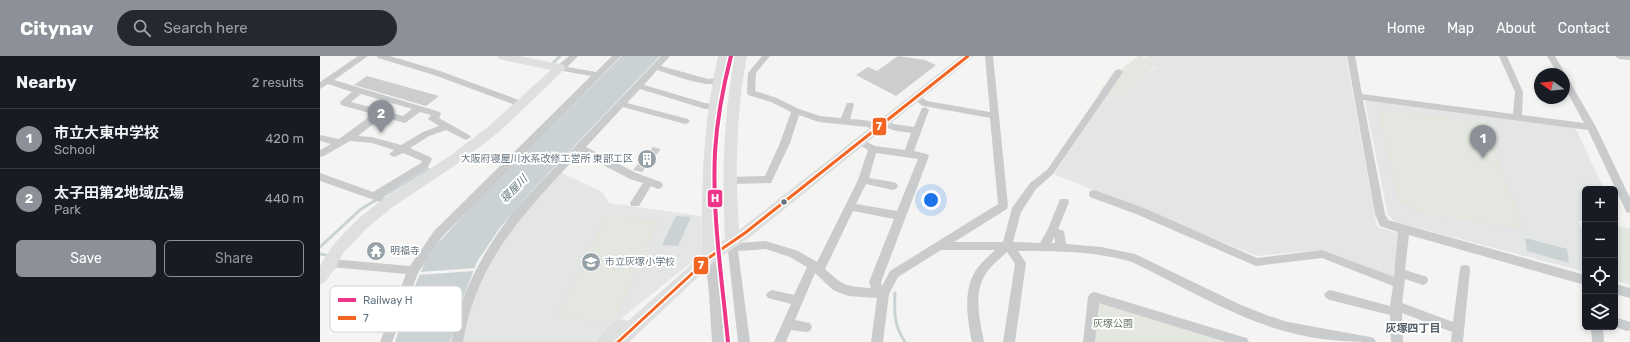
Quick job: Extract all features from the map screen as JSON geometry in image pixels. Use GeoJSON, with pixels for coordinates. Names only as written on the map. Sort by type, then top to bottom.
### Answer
{"type":"FeatureCollection","features":[{"type":"Feature","properties":{"kind":"street"},"geometry":{"type":"LineString","coordinates":[[324,83],[364,56]]}},
{"type":"Feature","properties":{"kind":"street"},"geometry":{"type":"LineString","coordinates":[[381,56],[437,73],[521,104]]}},
{"type":"Feature","properties":{"kind":"street"},"geometry":{"type":"LineString","coordinates":[[503,56],[523,58],[560,68],[598,75]]}},
{"type":"Feature","properties":{"kind":"street"},"geometry":{"type":"LineString","coordinates":[[320,177],[380,199],[455,159],[494,129],[574,56]]}},
{"type":"Feature","properties":{"kind":"street"},"geometry":{"type":"LineString","coordinates":[[408,286],[413,272],[428,248],[454,218],[617,56]]}},
{"type":"Feature","properties":{"kind":"street"},"geometry":{"type":"LineString","coordinates":[[462,316],[470,291],[480,268],[494,245],[520,211],[666,56]]}},
{"type":"Feature","properties":{"kind":"street"},"geometry":{"type":"LineString","coordinates":[[715,341],[715,293],[710,257],[708,182],[714,106],[724,56]]}},
{"type":"Feature","properties":{"kind":"street"},"geometry":{"type":"LineString","coordinates":[[741,56],[735,84],[731,130],[731,181],[733,245],[744,342]]}},
{"type":"Feature","properties":{"kind":"street"},"geometry":{"type":"LineString","coordinates":[[766,56],[752,73],[751,93],[774,100],[796,111],[819,119],[881,125],[917,131]]}},
{"type":"Feature","properties":{"kind":"street"},"geometry":{"type":"LineString","coordinates":[[618,342],[631,336],[682,283],[710,257],[733,245],[968,56]]}},
{"type":"Feature","properties":{"kind":"street"},"geometry":{"type":"LineString","coordinates":[[990,56],[1003,206]]}},
{"type":"Feature","properties":{"kind":"street"},"geometry":{"type":"LineString","coordinates":[[1351,56],[1380,214],[1384,223],[1582,279]]}},
{"type":"Feature","properties":{"kind":"street"},"geometry":{"type":"LineString","coordinates":[[1503,56],[1519,92],[1517,118]]}},
{"type":"Feature","properties":{"kind":"street"},"geometry":{"type":"LineString","coordinates":[[1552,56],[1559,68]]}},
{"type":"Feature","properties":{"kind":"street"},"geometry":{"type":"LineString","coordinates":[[1619,56],[1630,57]]}},
{"type":"Feature","properties":{"kind":"street"},"geometry":{"type":"LineString","coordinates":[[656,67],[708,82],[718,81]]}},
{"type":"Feature","properties":{"kind":"street"},"geometry":{"type":"LineString","coordinates":[[978,342],[974,322],[972,297],[976,281],[982,270],[1007,245],[1016,211],[1033,186],[1050,172],[1119,72]]}},
{"type":"Feature","properties":{"kind":"street"},"geometry":{"type":"LineString","coordinates":[[324,83],[360,90],[437,114],[433,119],[466,137]]}},
{"type":"Feature","properties":{"kind":"street"},"geometry":{"type":"LineString","coordinates":[[639,86],[705,106],[714,106]]}},
{"type":"Feature","properties":{"kind":"street"},"geometry":{"type":"LineString","coordinates":[[1570,89],[1591,127],[1630,209]]}},
{"type":"Feature","properties":{"kind":"street"},"geometry":{"type":"LineString","coordinates":[[360,90],[344,103],[405,120],[419,108]]}},
{"type":"Feature","properties":{"kind":"street"},"geometry":{"type":"LineString","coordinates":[[1358,96],[1591,127]]}},
{"type":"Feature","properties":{"kind":"street"},"geometry":{"type":"LineString","coordinates":[[917,97],[924,103],[995,116]]}},
{"type":"Feature","properties":{"kind":"street"},"geometry":{"type":"LineString","coordinates":[[621,104],[686,120]]}},
{"type":"Feature","properties":{"kind":"street"},"geometry":{"type":"LineString","coordinates":[[844,122],[850,105]]}},
{"type":"Feature","properties":{"kind":"street"},"geometry":{"type":"LineString","coordinates":[[908,154],[925,110]]}},
{"type":"Feature","properties":{"kind":"street"},"geometry":{"type":"LineString","coordinates":[[731,181],[768,180],[785,143],[796,111]]}},
{"type":"Feature","properties":{"kind":"street"},"geometry":{"type":"LineString","coordinates":[[321,154],[349,138],[381,113]]}},
{"type":"Feature","properties":{"kind":"street"},"geometry":{"type":"LineString","coordinates":[[394,154],[426,134],[446,127]]}},
{"type":"Feature","properties":{"kind":"street"},"geometry":{"type":"LineString","coordinates":[[320,138],[340,143]]}},
{"type":"Feature","properties":{"kind":"street"},"geometry":{"type":"LineString","coordinates":[[320,278],[331,263],[338,249],[363,223],[380,199],[425,165],[427,159],[403,149],[372,140],[349,138]]}},
{"type":"Feature","properties":{"kind":"street"},"geometry":{"type":"LineString","coordinates":[[860,142],[873,149],[924,156],[875,282],[880,294],[877,342]]}},
{"type":"Feature","properties":{"kind":"street"},"geometry":{"type":"LineString","coordinates":[[579,148],[633,176],[653,183],[635,203]]}},
{"type":"Feature","properties":{"kind":"street"},"geometry":{"type":"LineString","coordinates":[[780,342],[798,301],[850,207],[863,180],[873,149]]}},
{"type":"Feature","properties":{"kind":"street"},"geometry":{"type":"LineString","coordinates":[[863,180],[893,186]]}},
{"type":"Feature","properties":{"kind":"street"},"geometry":{"type":"LineString","coordinates":[[1094,194],[1121,209],[1140,211],[1256,262],[1322,254],[1399,278],[1423,280]]}},
{"type":"Feature","properties":{"kind":"street"},"geometry":{"type":"LineString","coordinates":[[1043,247],[1052,232],[1064,202]]}},
{"type":"Feature","properties":{"kind":"street"},"geometry":{"type":"LineString","coordinates":[[1003,206],[1016,211]]}},
{"type":"Feature","properties":{"kind":"street"},"geometry":{"type":"LineString","coordinates":[[880,294],[894,274],[1003,206]]}},
{"type":"Feature","properties":{"kind":"street"},"geometry":{"type":"LineString","coordinates":[[850,207],[901,216]]}},
{"type":"Feature","properties":{"kind":"street"},"geometry":{"type":"LineString","coordinates":[[1397,342],[1396,309],[1404,229]]}},
{"type":"Feature","properties":{"kind":"street"},"geometry":{"type":"LineString","coordinates":[[1052,232],[1060,234],[1061,247]]}},
{"type":"Feature","properties":{"kind":"street"},"geometry":{"type":"LineString","coordinates":[[733,245],[766,245],[794,254],[816,268],[836,287],[848,291],[880,294]]}},
{"type":"Feature","properties":{"kind":"street"},"geometry":{"type":"LineString","coordinates":[[1007,245],[1021,263],[1009,342]]}},
{"type":"Feature","properties":{"kind":"street"},"geometry":{"type":"LineString","coordinates":[[940,246],[1007,245],[1088,248],[1134,258],[1249,313],[1311,337],[1333,342]]}},
{"type":"Feature","properties":{"kind":"street"},"geometry":{"type":"LineString","coordinates":[[331,263],[385,267],[413,272]]}},
{"type":"Feature","properties":{"kind":"street"},"geometry":{"type":"LineString","coordinates":[[1457,342],[1465,269]]}},
{"type":"Feature","properties":{"kind":"street"},"geometry":{"type":"LineString","coordinates":[[605,342],[618,329],[652,302],[682,283]]}},
{"type":"Feature","properties":{"kind":"street"},"geometry":{"type":"LineString","coordinates":[[1618,289],[1630,293]]}},
{"type":"Feature","properties":{"kind":"street"},"geometry":{"type":"LineString","coordinates":[[772,295],[798,301]]}},
{"type":"Feature","properties":{"kind":"street"},"geometry":{"type":"LineString","coordinates":[[1330,295],[1396,309],[1458,329]]}},
{"type":"Feature","properties":{"kind":"street"},"geometry":{"type":"LineString","coordinates":[[1089,342],[1094,297],[1243,342]]}},
{"type":"Feature","properties":{"kind":"street"},"geometry":{"type":"LineString","coordinates":[[1618,323],[1627,326]]}},
{"type":"Feature","properties":{"kind":"street"},"geometry":{"type":"LineString","coordinates":[[788,324],[806,327]]}},
{"type":"Feature","properties":{"kind":"street"},"geometry":{"type":"LineString","coordinates":[[1597,330],[1598,342]]}},
{"type":"Feature","properties":{"kind":"street"},"geometry":{"type":"LineString","coordinates":[[386,342],[390,332]]}},
{"type":"Feature","properties":{"kind":"street"},"geometry":{"type":"LineString","coordinates":[[457,342],[458,332]]}},
{"type":"Feature","properties":{"kind":"street"},"geometry":{"type":"LineString","coordinates":[[1311,337],[1370,342]]}},
{"type":"Feature","properties":{"kind":"shaded area"},"geometry":{"type":"Polygon","coordinates":[[[1147,56],[1346,56],[1377,227],[1398,233],[1395,278],[1320,250],[1257,256],[1054,174],[1104,99],[1123,97],[1137,87],[1140,79],[1157,67],[1158,64],[1146,58],[1147,56]]]}},
{"type":"Feature","properties":{"kind":"shaded area"},"geometry":{"type":"Polygon","coordinates":[[[1367,100],[1575,127],[1603,186],[1582,186],[1582,221],[1578,221],[1582,230],[1582,271],[1396,222],[1388,215],[1365,102],[1367,100]]]}},
{"type":"Feature","properties":{"kind":"shaded area","name":"市立灰塚小学校"},"geometry":{"type":"Polygon","coordinates":[[[560,172],[602,192],[609,203],[701,216],[702,254],[618,321],[597,342],[462,342],[476,288],[514,223],[560,172]]]}},
{"type":"Feature","properties":{"kind":"green space"},"geometry":{"type":"Polygon","coordinates":[[[1138,56],[1142,56],[1159,64],[1140,79],[1137,87],[1122,97],[1104,99],[1099,95],[1100,91],[1115,70],[1119,71],[1138,56]]]}},
{"type":"Feature","properties":{"kind":"green space"},"geometry":{"type":"Polygon","coordinates":[[[1377,108],[1485,122],[1524,229],[1423,214],[1398,200],[1377,108]]]}},
{"type":"Feature","properties":{"kind":"green space"},"geometry":{"type":"Polygon","coordinates":[[[606,217],[659,219],[615,321],[556,319],[606,217]]]}},
{"type":"Feature","properties":{"kind":"green space"},"geometry":{"type":"Polygon","coordinates":[[[1618,226],[1630,228],[1630,285],[1618,281],[1618,226]]]}},
{"type":"Feature","properties":{"kind":"green space","name":"灰塚公園"},"geometry":{"type":"Polygon","coordinates":[[[1097,300],[1232,342],[1093,342],[1097,300]]]}},
{"type":"Feature","properties":{"kind":"water","name":"寝屋川"},"geometry":{"type":"Polygon","coordinates":[[[622,56],[660,56],[524,199],[499,229],[477,262],[462,300],[462,286],[415,286],[425,262],[439,242],[482,195],[622,56]]]}},
{"type":"Feature","properties":{"kind":"water"},"geometry":{"type":"Polygon","coordinates":[[[676,216],[691,217],[678,246],[662,245],[676,216]]]}},
{"type":"Feature","properties":{"kind":"water"},"geometry":{"type":"Polygon","coordinates":[[[1525,238],[1567,249],[1569,263],[1527,251],[1525,238]]]}},
{"type":"Feature","properties":{"kind":"water"},"geometry":{"type":"Polygon","coordinates":[[[398,332],[453,332],[450,342],[395,342],[398,332]]]}},
{"type":"Feature","properties":{"kind":"pier"},"geometry":{"type":"Polygon","coordinates":[[[477,268],[475,271],[417,275],[419,272],[477,268]]]}},
{"type":"Feature","properties":{"kind":"building"},"geometry":{"type":"Polygon","coordinates":[[[898,56],[925,60],[936,65],[896,96],[856,75],[868,67],[877,71],[898,56]]]}},
{"type":"Feature","properties":{"kind":"building"},"geometry":{"type":"Polygon","coordinates":[[[367,76],[439,96],[426,106],[354,85],[367,76]]]}},
{"type":"Feature","properties":{"kind":"building","name":"大阪府寝屋川水系改修工営所 東部工区"},"geometry":{"type":"Polygon","coordinates":[[[653,147],[661,149],[642,172],[633,170],[653,147]]]}},
{"type":"Feature","properties":{"kind":"waterway"},"geometry":{"type":"LineString","coordinates":[[552,64],[560,56]]}},
{"type":"Feature","properties":{"kind":"waterway"},"geometry":{"type":"LineString","coordinates":[[320,247],[361,209],[428,169]]}},
{"type":"Feature","properties":{"kind":"waterway"},"geometry":{"type":"LineString","coordinates":[[320,254],[326,255]]}},
{"type":"Feature","properties":{"kind":"waterway"},"geometry":{"type":"LineString","coordinates":[[895,293],[897,324],[901,336],[905,342]]}},
{"type":"Feature","properties":{"kind":"rail line","name":"H"},"geometry":{"type":"LineString","coordinates":[[728,342],[718,247],[714,176],[719,115],[731,56]]}},
{"type":"Feature","properties":{"kind":"transit line","name":"7"},"geometry":{"type":"LineString","coordinates":[[618,342],[710,257],[745,233],[968,56]]}},
{"type":"Feature","properties":{"kind":"place","name":"太子田第2地域広場"},"geometry":{"type":"Point","coordinates":[381,133]}},
{"type":"Feature","properties":{"kind":"place","name":"市立大東中学校"},"geometry":{"type":"Point","coordinates":[1483,158]}},
{"type":"Feature","properties":{"kind":"place","name":"大阪府寝屋川水系改修工営所 東部工区"},"geometry":{"type":"Point","coordinates":[647,159]}},
{"type":"Feature","properties":{"kind":"place","name":"明福寺"},"geometry":{"type":"Point","coordinates":[376,251]}},
{"type":"Feature","properties":{"kind":"place","name":"市立灰塚小学校"},"geometry":{"type":"Point","coordinates":[591,262]}},
{"type":"Feature","properties":{"kind":"district","name":"灰塚四丁目"},"geometry":{"type":"Point","coordinates":[1413,328]}}]}
